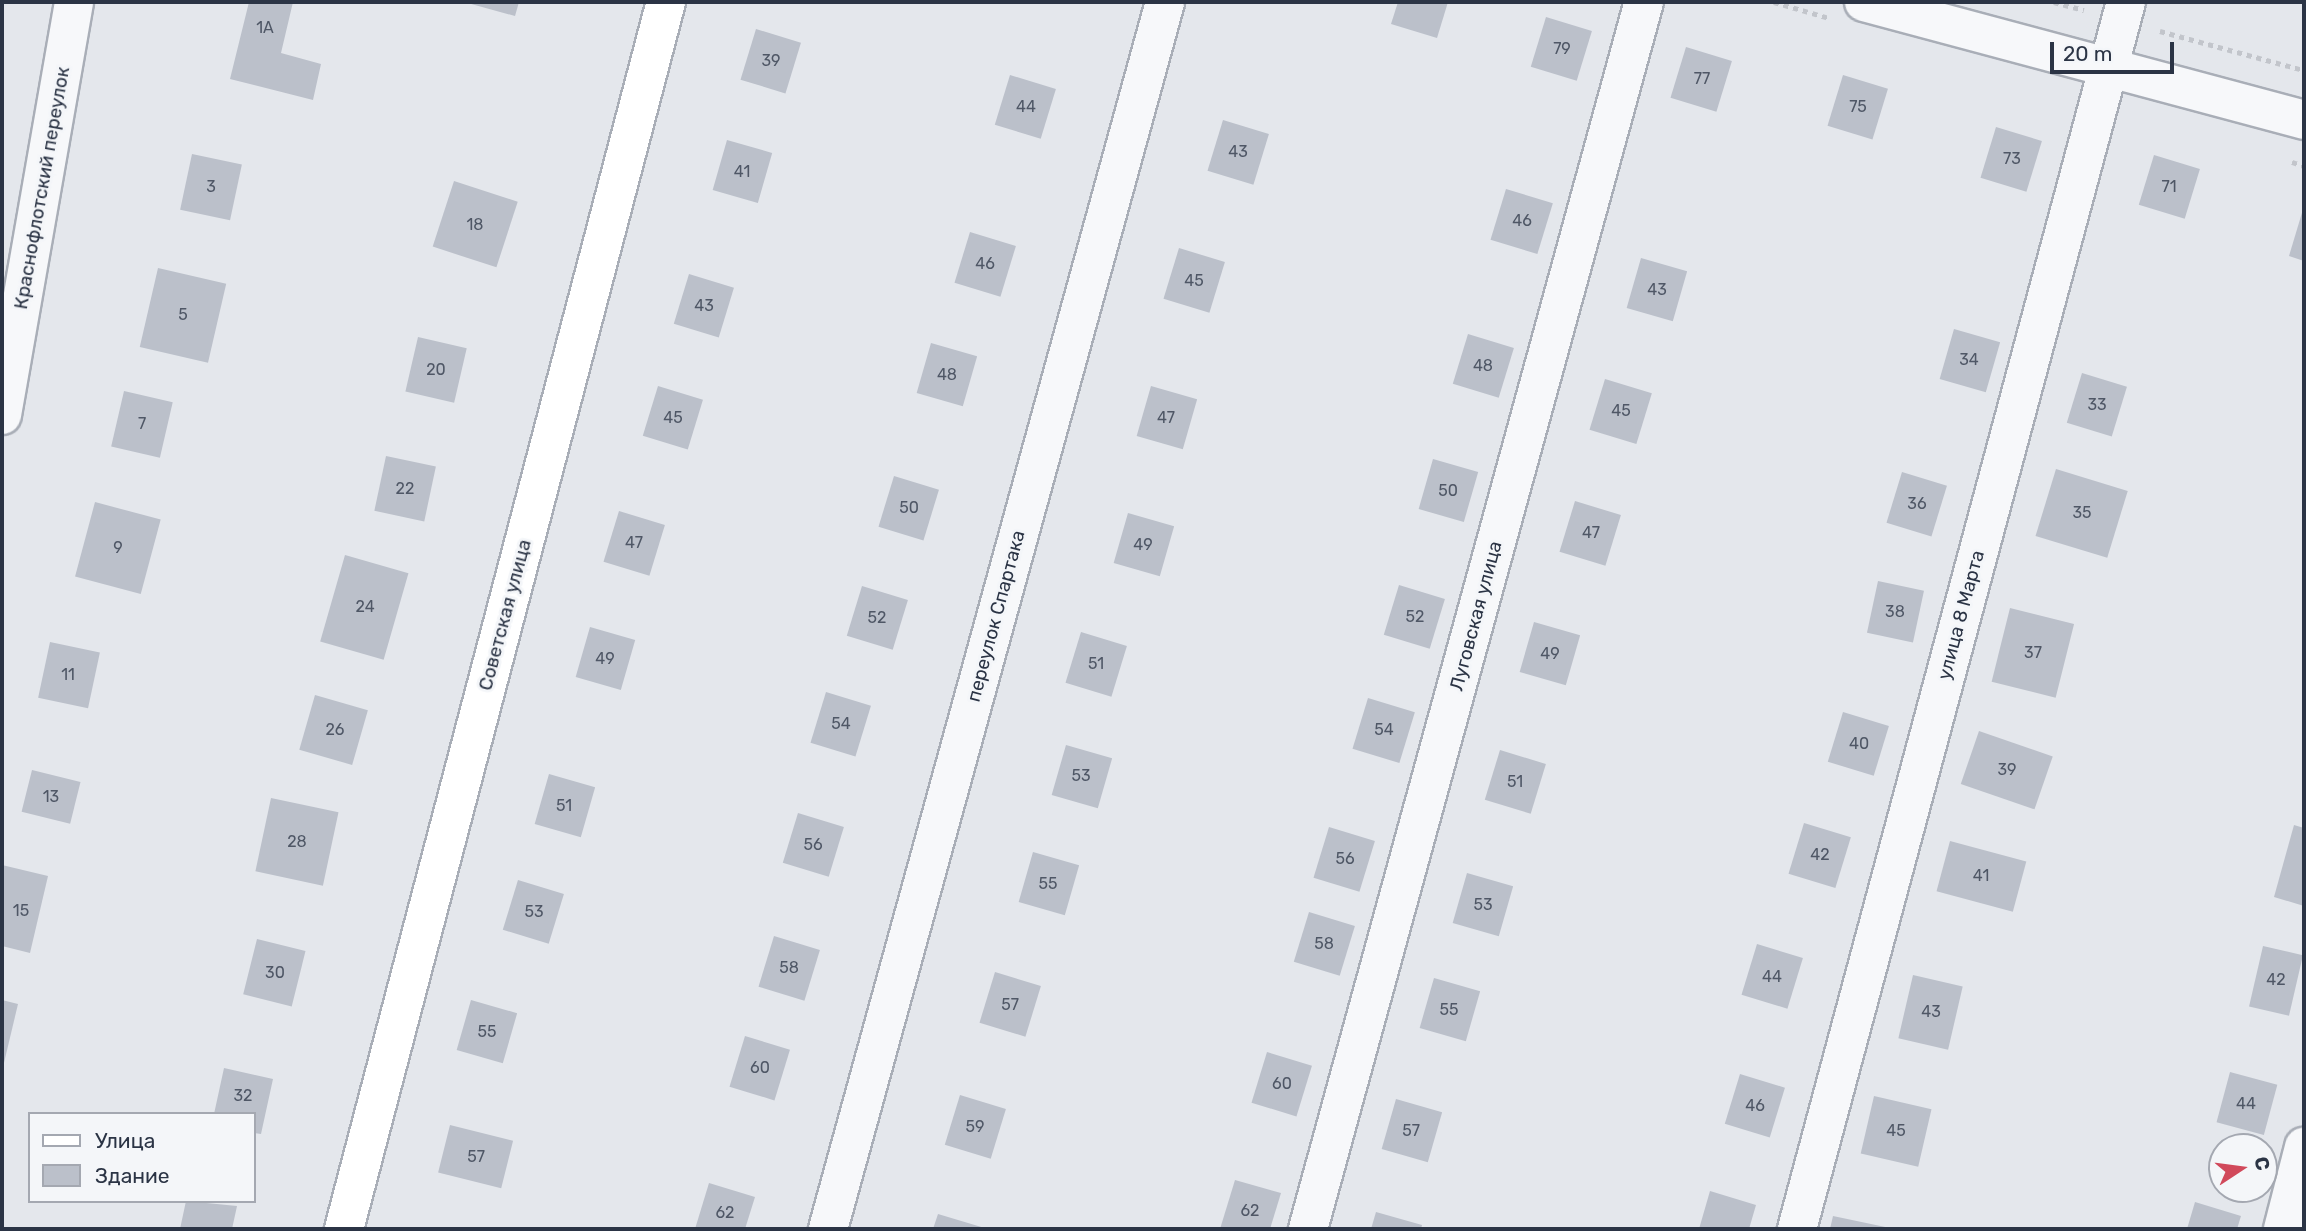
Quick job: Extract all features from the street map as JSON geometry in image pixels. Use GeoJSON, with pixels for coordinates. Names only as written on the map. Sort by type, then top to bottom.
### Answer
{"type":"FeatureCollection","features":[{"type":"Feature","properties":{"kind":"street","name":"Краснофлотский переулок"},"geometry":{"type":"LineString","coordinates":[[2,415],[74,2]]}},
{"type":"Feature","properties":{"kind":"street","name":"Советская улица"},"geometry":{"type":"LineString","coordinates":[[344,1229],[666,2]]}},
{"type":"Feature","properties":{"kind":"street","name":"переулок Спартака"},"geometry":{"type":"LineString","coordinates":[[828,1229],[1165,2]]}},
{"type":"Feature","properties":{"kind":"street","name":"Луговская улица"},"geometry":{"type":"LineString","coordinates":[[1308,1229],[1644,2]]}},
{"type":"Feature","properties":{"kind":"street"},"geometry":{"type":"LineString","coordinates":[[1864,2],[2304,120]]}},
{"type":"Feature","properties":{"kind":"street","name":"улица 8 Марта"},"geometry":{"type":"LineString","coordinates":[[1797,1229],[2124,11]]}},
{"type":"Feature","properties":{"kind":"street"},"geometry":{"type":"LineString","coordinates":[[2283,1229],[2304,1147]]}},
{"type":"Feature","properties":{"kind":"path"},"geometry":{"type":"LineString","coordinates":[[2053,2],[2124,11],[2304,70]]}},
{"type":"Feature","properties":{"kind":"building"},"geometry":{"type":"Polygon","coordinates":[[[249,2],[293,2],[281,53],[321,64],[313,100],[230,79],[249,2]]]}},
{"type":"Feature","properties":{"kind":"building"},"geometry":{"type":"Polygon","coordinates":[[[464,2],[519,2],[515,16],[464,2]]]}},
{"type":"Feature","properties":{"kind":"building"},"geometry":{"type":"Polygon","coordinates":[[[1398,2],[1448,2],[1437,38],[1391,24],[1398,2]]]}},
{"type":"Feature","properties":{"kind":"building"},"geometry":{"type":"Polygon","coordinates":[[[1546,17],[1592,31],[1577,81],[1531,67],[1546,17]]]}},
{"type":"Feature","properties":{"kind":"building"},"geometry":{"type":"Polygon","coordinates":[[[756,29],[801,43],[785,93],[741,80],[756,29]]]}},
{"type":"Feature","properties":{"kind":"building"},"geometry":{"type":"Polygon","coordinates":[[[1686,47],[1732,61],[1716,112],[1671,98],[1686,47]]]}},
{"type":"Feature","properties":{"kind":"building"},"geometry":{"type":"Polygon","coordinates":[[[1010,75],[1056,89],[1041,139],[995,125],[1010,75]]]}},
{"type":"Feature","properties":{"kind":"building"},"geometry":{"type":"Polygon","coordinates":[[[1843,75],[1888,89],[1872,139],[1828,126],[1843,75]]]}},
{"type":"Feature","properties":{"kind":"building"},"geometry":{"type":"Polygon","coordinates":[[[1223,120],[1269,134],[1253,185],[1208,171],[1223,120]]]}},
{"type":"Feature","properties":{"kind":"building"},"geometry":{"type":"Polygon","coordinates":[[[1996,127],[2042,141],[2026,192],[1981,178],[1996,127]]]}},
{"type":"Feature","properties":{"kind":"building"},"geometry":{"type":"Polygon","coordinates":[[[727,140],[772,153],[758,203],[713,190],[727,140]]]}},
{"type":"Feature","properties":{"kind":"building"},"geometry":{"type":"Polygon","coordinates":[[[192,154],[242,165],[230,220],[180,210],[192,154]]]}},
{"type":"Feature","properties":{"kind":"building"},"geometry":{"type":"Polygon","coordinates":[[[2154,155],[2200,169],[2185,219],[2139,205],[2154,155]]]}},
{"type":"Feature","properties":{"kind":"building"},"geometry":{"type":"Polygon","coordinates":[[[454,181],[518,202],[496,267],[433,247],[454,181]]]}},
{"type":"Feature","properties":{"kind":"building"},"geometry":{"type":"Polygon","coordinates":[[[1506,189],[1553,203],[1537,254],[1491,240],[1506,189]]]}},
{"type":"Feature","properties":{"kind":"building"},"geometry":{"type":"Polygon","coordinates":[[[2304,206],[2304,261],[2289,256],[2304,206]]]}},
{"type":"Feature","properties":{"kind":"building"},"geometry":{"type":"Polygon","coordinates":[[[970,232],[1016,246],[1000,297],[955,283],[970,232]]]}},
{"type":"Feature","properties":{"kind":"building"},"geometry":{"type":"Polygon","coordinates":[[[1179,248],[1225,262],[1209,313],[1164,299],[1179,248]]]}},
{"type":"Feature","properties":{"kind":"building"},"geometry":{"type":"Polygon","coordinates":[[[1641,258],[1687,271],[1673,321],[1627,308],[1641,258]]]}},
{"type":"Feature","properties":{"kind":"building"},"geometry":{"type":"Polygon","coordinates":[[[158,268],[226,284],[208,363],[140,347],[158,268]]]}},
{"type":"Feature","properties":{"kind":"building"},"geometry":{"type":"Polygon","coordinates":[[[689,274],[734,288],[719,337],[674,324],[689,274]]]}},
{"type":"Feature","properties":{"kind":"building"},"geometry":{"type":"Polygon","coordinates":[[[1954,329],[2000,342],[1986,392],[1940,379],[1954,329]]]}},
{"type":"Feature","properties":{"kind":"building"},"geometry":{"type":"Polygon","coordinates":[[[1468,334],[1514,348],[1499,398],[1453,384],[1468,334]]]}},
{"type":"Feature","properties":{"kind":"building"},"geometry":{"type":"Polygon","coordinates":[[[418,337],[467,348],[454,403],[405,392],[418,337]]]}},
{"type":"Feature","properties":{"kind":"building"},"geometry":{"type":"Polygon","coordinates":[[[931,343],[977,356],[963,406],[917,393],[931,343]]]}},
{"type":"Feature","properties":{"kind":"building"},"geometry":{"type":"Polygon","coordinates":[[[2082,373],[2127,387],[2112,436],[2067,423],[2082,373]]]}},
{"type":"Feature","properties":{"kind":"building"},"geometry":{"type":"Polygon","coordinates":[[[1605,379],[1652,393],[1636,444],[1590,430],[1605,379]]]}},
{"type":"Feature","properties":{"kind":"building"},"geometry":{"type":"Polygon","coordinates":[[[658,386],[703,400],[688,449],[643,436],[658,386]]]}},
{"type":"Feature","properties":{"kind":"building"},"geometry":{"type":"Polygon","coordinates":[[[1151,386],[1197,399],[1183,449],[1137,436],[1151,386]]]}},
{"type":"Feature","properties":{"kind":"building"},"geometry":{"type":"Polygon","coordinates":[[[124,391],[173,402],[160,458],[111,447],[124,391]]]}},
{"type":"Feature","properties":{"kind":"building"},"geometry":{"type":"Polygon","coordinates":[[[386,456],[436,467],[424,521],[374,511],[386,456]]]}},
{"type":"Feature","properties":{"kind":"building"},"geometry":{"type":"Polygon","coordinates":[[[1433,459],[1478,472],[1464,522],[1419,509],[1433,459]]]}},
{"type":"Feature","properties":{"kind":"building"},"geometry":{"type":"Polygon","coordinates":[[[2056,469],[2128,491],[2107,558],[2036,536],[2056,469]]]}},
{"type":"Feature","properties":{"kind":"building"},"geometry":{"type":"Polygon","coordinates":[[[1902,472],[1947,486],[1931,536],[1887,523],[1902,472]]]}},
{"type":"Feature","properties":{"kind":"building"},"geometry":{"type":"Polygon","coordinates":[[[894,476],[939,490],[923,540],[879,527],[894,476]]]}},
{"type":"Feature","properties":{"kind":"building"},"geometry":{"type":"Polygon","coordinates":[[[1575,501],[1621,515],[1605,566],[1560,552],[1575,501]]]}},
{"type":"Feature","properties":{"kind":"building"},"geometry":{"type":"Polygon","coordinates":[[[95,502],[161,520],[141,594],[75,576],[95,502]]]}},
{"type":"Feature","properties":{"kind":"building"},"geometry":{"type":"Polygon","coordinates":[[[619,511],[665,525],[649,576],[604,562],[619,511]]]}},
{"type":"Feature","properties":{"kind":"building"},"geometry":{"type":"Polygon","coordinates":[[[1128,513],[1174,526],[1160,576],[1114,563],[1128,513]]]}},
{"type":"Feature","properties":{"kind":"building"},"geometry":{"type":"Polygon","coordinates":[[[345,555],[408,573],[384,660],[320,642],[345,555]]]}},
{"type":"Feature","properties":{"kind":"building"},"geometry":{"type":"Polygon","coordinates":[[[1878,581],[1924,591],[1913,643],[1867,633],[1878,581]]]}},
{"type":"Feature","properties":{"kind":"building"},"geometry":{"type":"Polygon","coordinates":[[[1399,585],[1445,599],[1430,649],[1384,635],[1399,585]]]}},
{"type":"Feature","properties":{"kind":"building"},"geometry":{"type":"Polygon","coordinates":[[[862,586],[908,600],[893,650],[847,636],[862,586]]]}},
{"type":"Feature","properties":{"kind":"building"},"geometry":{"type":"Polygon","coordinates":[[[2010,608],[2074,624],[2056,698],[1992,682],[2010,608]]]}},
{"type":"Feature","properties":{"kind":"building"},"geometry":{"type":"Polygon","coordinates":[[[1534,622],[1580,635],[1566,685],[1520,672],[1534,622]]]}},
{"type":"Feature","properties":{"kind":"building"},"geometry":{"type":"Polygon","coordinates":[[[590,627],[635,640],[621,690],[576,677],[590,627]]]}},
{"type":"Feature","properties":{"kind":"building"},"geometry":{"type":"Polygon","coordinates":[[[1081,632],[1127,646],[1111,697],[1066,683],[1081,632]]]}},
{"type":"Feature","properties":{"kind":"building"},"geometry":{"type":"Polygon","coordinates":[[[50,642],[100,653],[88,708],[38,698],[50,642]]]}},
{"type":"Feature","properties":{"kind":"building"},"geometry":{"type":"Polygon","coordinates":[[[826,692],[871,706],[855,756],[811,743],[826,692]]]}},
{"type":"Feature","properties":{"kind":"building"},"geometry":{"type":"Polygon","coordinates":[[[315,695],[368,710],[352,765],[299,750],[315,695]]]}},
{"type":"Feature","properties":{"kind":"building"},"geometry":{"type":"Polygon","coordinates":[[[1368,698],[1415,712],[1399,763],[1353,749],[1368,698]]]}},
{"type":"Feature","properties":{"kind":"building"},"geometry":{"type":"Polygon","coordinates":[[[1843,712],[1889,726],[1874,776],[1828,762],[1843,712]]]}},
{"type":"Feature","properties":{"kind":"building"},"geometry":{"type":"Polygon","coordinates":[[[1979,731],[2053,756],[2035,809],[1961,784],[1979,731]]]}},
{"type":"Feature","properties":{"kind":"building"},"geometry":{"type":"Polygon","coordinates":[[[1066,745],[1112,758],[1098,808],[1052,795],[1066,745]]]}},
{"type":"Feature","properties":{"kind":"building"},"geometry":{"type":"Polygon","coordinates":[[[1500,750],[1546,764],[1531,814],[1485,800],[1500,750]]]}},
{"type":"Feature","properties":{"kind":"building"},"geometry":{"type":"Polygon","coordinates":[[[32,770],[81,782],[70,824],[22,812],[32,770]]]}},
{"type":"Feature","properties":{"kind":"building"},"geometry":{"type":"Polygon","coordinates":[[[549,774],[595,787],[581,837],[535,824],[549,774]]]}},
{"type":"Feature","properties":{"kind":"building"},"geometry":{"type":"Polygon","coordinates":[[[271,798],[338,812],[323,886],[255,871],[271,798]]]}},
{"type":"Feature","properties":{"kind":"building"},"geometry":{"type":"Polygon","coordinates":[[[798,813],[844,827],[829,877],[783,863],[798,813]]]}},
{"type":"Feature","properties":{"kind":"building"},"geometry":{"type":"Polygon","coordinates":[[[1804,823],[1851,837],[1835,888],[1789,874],[1804,823]]]}},
{"type":"Feature","properties":{"kind":"building"},"geometry":{"type":"Polygon","coordinates":[[[2294,825],[2304,828],[2304,906],[2274,897],[2294,825]]]}},
{"type":"Feature","properties":{"kind":"building"},"geometry":{"type":"Polygon","coordinates":[[[1329,827],[1375,841],[1359,892],[1314,878],[1329,827]]]}},
{"type":"Feature","properties":{"kind":"building"},"geometry":{"type":"Polygon","coordinates":[[[1950,841],[2026,861],[2013,912],[1937,891],[1950,841]]]}},
{"type":"Feature","properties":{"kind":"building"},"geometry":{"type":"Polygon","coordinates":[[[1033,852],[1079,865],[1065,915],[1019,902],[1033,852]]]}},
{"type":"Feature","properties":{"kind":"building"},"geometry":{"type":"Polygon","coordinates":[[[2,865],[48,876],[30,953],[2,946],[2,865]]]}},
{"type":"Feature","properties":{"kind":"building"},"geometry":{"type":"Polygon","coordinates":[[[1467,873],[1513,886],[1499,936],[1453,923],[1467,873]]]}},
{"type":"Feature","properties":{"kind":"building"},"geometry":{"type":"Polygon","coordinates":[[[518,880],[564,894],[549,944],[503,930],[518,880]]]}},
{"type":"Feature","properties":{"kind":"building"},"geometry":{"type":"Polygon","coordinates":[[[1309,912],[1355,926],[1340,976],[1294,962],[1309,912]]]}},
{"type":"Feature","properties":{"kind":"building"},"geometry":{"type":"Polygon","coordinates":[[[774,936],[820,950],[804,1001],[759,987],[774,936]]]}},
{"type":"Feature","properties":{"kind":"building"},"geometry":{"type":"Polygon","coordinates":[[[257,939],[306,951],[292,1006],[243,994],[257,939]]]}},
{"type":"Feature","properties":{"kind":"building"},"geometry":{"type":"Polygon","coordinates":[[[1757,944],[1803,958],[1787,1009],[1742,995],[1757,944]]]}},
{"type":"Feature","properties":{"kind":"building"},"geometry":{"type":"Polygon","coordinates":[[[2263,946],[2303,955],[2289,1016],[2249,1006],[2263,946]]]}},
{"type":"Feature","properties":{"kind":"building"},"geometry":{"type":"Polygon","coordinates":[[[995,972],[1041,986],[1025,1037],[980,1023],[995,972]]]}},
{"type":"Feature","properties":{"kind":"building"},"geometry":{"type":"Polygon","coordinates":[[[1913,975],[1963,986],[1948,1050],[1898,1038],[1913,975]]]}},
{"type":"Feature","properties":{"kind":"building"},"geometry":{"type":"Polygon","coordinates":[[[1434,978],[1480,991],[1466,1041],[1420,1028],[1434,978]]]}},
{"type":"Feature","properties":{"kind":"building"},"geometry":{"type":"Polygon","coordinates":[[[2,1000],[18,1004],[3,1067],[2,1067],[2,1000]]]}},
{"type":"Feature","properties":{"kind":"building"},"geometry":{"type":"Polygon","coordinates":[[[471,1000],[517,1013],[503,1063],[457,1050],[471,1000]]]}},
{"type":"Feature","properties":{"kind":"building"},"geometry":{"type":"Polygon","coordinates":[[[745,1036],[790,1050],[774,1100],[730,1087],[745,1036]]]}},
{"type":"Feature","properties":{"kind":"building"},"geometry":{"type":"Polygon","coordinates":[[[1267,1052],[1312,1066],[1296,1116],[1252,1103],[1267,1052]]]}},
{"type":"Feature","properties":{"kind":"building"},"geometry":{"type":"Polygon","coordinates":[[[224,1068],[273,1079],[261,1134],[256,1133],[256,1112],[214,1112],[224,1068]]]}},
{"type":"Feature","properties":{"kind":"building"},"geometry":{"type":"Polygon","coordinates":[[[2230,1072],[2277,1085],[2264,1133],[2217,1122],[2230,1072]]]}},
{"type":"Feature","properties":{"kind":"building"},"geometry":{"type":"Polygon","coordinates":[[[1740,1074],[1785,1088],[1770,1137],[1725,1124],[1740,1074]]]}},
{"type":"Feature","properties":{"kind":"building"},"geometry":{"type":"Polygon","coordinates":[[[960,1095],[1006,1109],[991,1159],[945,1145],[960,1095]]]}},
{"type":"Feature","properties":{"kind":"building"},"geometry":{"type":"Polygon","coordinates":[[[1874,1096],[1931,1109],[1918,1167],[1861,1153],[1874,1096]]]}},
{"type":"Feature","properties":{"kind":"building"},"geometry":{"type":"Polygon","coordinates":[[[1396,1099],[1442,1112],[1428,1162],[1382,1149],[1396,1099]]]}},
{"type":"Feature","properties":{"kind":"building"},"geometry":{"type":"Polygon","coordinates":[[[450,1125],[513,1141],[501,1188],[438,1173],[450,1125]]]}},
{"type":"Feature","properties":{"kind":"building"},"geometry":{"type":"Polygon","coordinates":[[[1235,1180],[1281,1193],[1270,1229],[1220,1229],[1235,1180]]]}},
{"type":"Feature","properties":{"kind":"building"},"geometry":{"type":"Polygon","coordinates":[[[709,1183],[755,1197],[745,1229],[695,1229],[709,1183]]]}},
{"type":"Feature","properties":{"kind":"building"},"geometry":{"type":"Polygon","coordinates":[[[1710,1191],[1756,1205],[1749,1229],[1699,1229],[1710,1191]]]}},
{"type":"Feature","properties":{"kind":"building"},"geometry":{"type":"Polygon","coordinates":[[[2195,1202],[2241,1216],[2237,1229],[2187,1229],[2195,1202]]]}},
{"type":"Feature","properties":{"kind":"building"},"geometry":{"type":"Polygon","coordinates":[[[186,1203],[237,1206],[232,1229],[180,1229],[186,1203]]]}},
{"type":"Feature","properties":{"kind":"building"},"geometry":{"type":"Polygon","coordinates":[[[1376,1212],[1422,1225],[1421,1229],[1371,1229],[1376,1212]]]}},
{"type":"Feature","properties":{"kind":"building"},"geometry":{"type":"Polygon","coordinates":[[[938,1214],[988,1229],[933,1229],[938,1214]]]}},
{"type":"Feature","properties":{"kind":"building"},"geometry":{"type":"Polygon","coordinates":[[[1833,1216],[1890,1228],[1890,1229],[1830,1229],[1833,1216]]]}}]}
